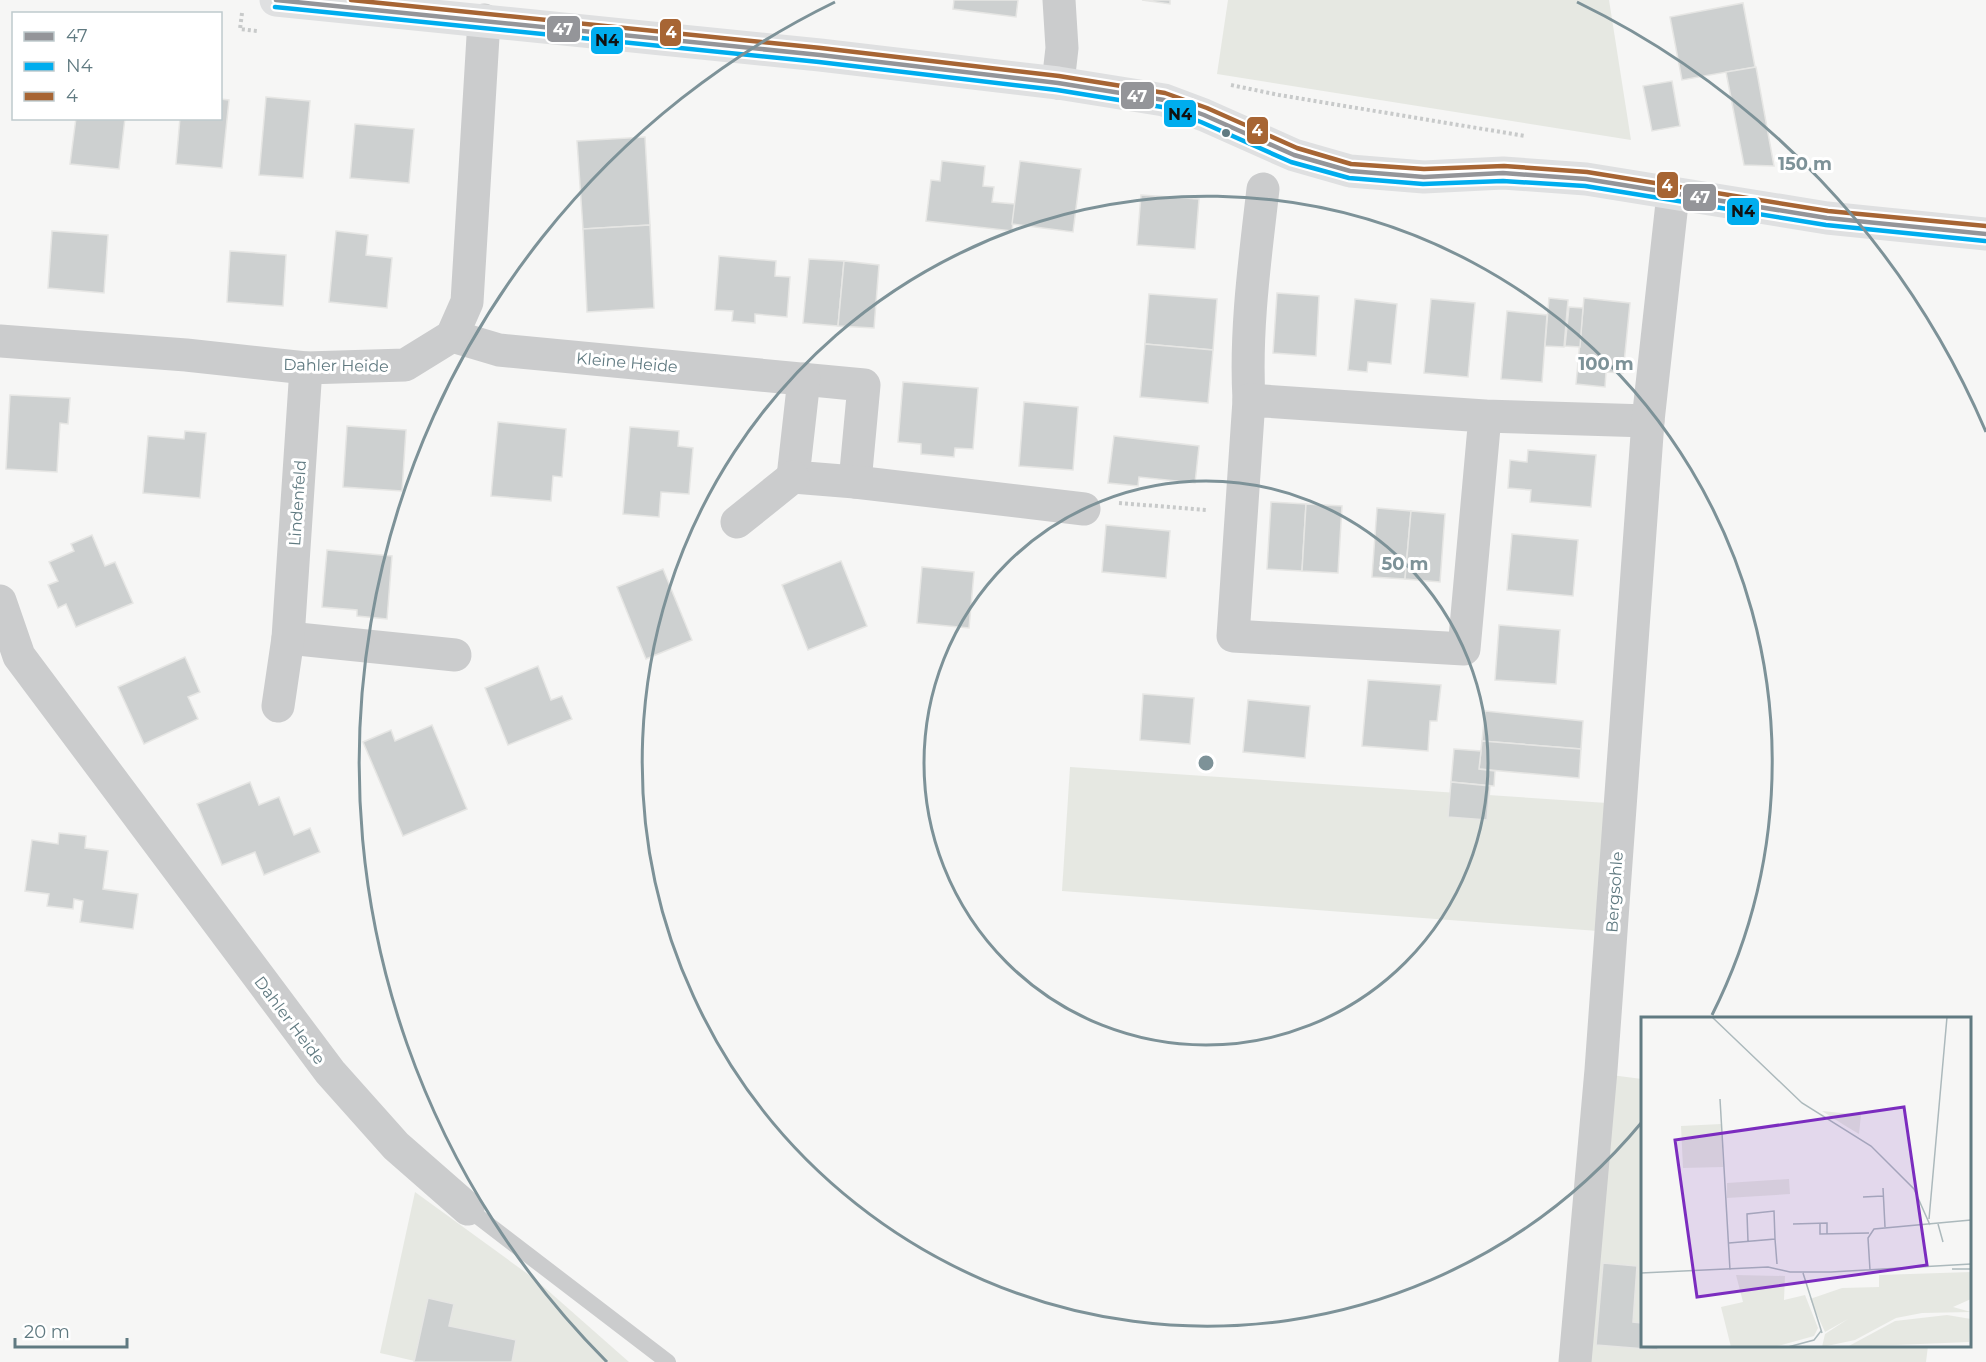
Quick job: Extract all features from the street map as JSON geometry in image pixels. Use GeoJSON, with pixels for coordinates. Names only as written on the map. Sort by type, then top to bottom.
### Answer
{"type":"FeatureCollection","features":[{"type":"Feature","properties":{"kind":"street"},"geometry":{"type":"LineString","coordinates":[[276,0],[820,55],[1058,83],[1164,100],[1294,155],[1350,171],[1424,177],[1515,174],[1586,179],[1827,218],[1986,234]]}},
{"type":"Feature","properties":{"kind":"street"},"geometry":{"type":"LineString","coordinates":[[1058,83],[1062,48],[1059,0]]}},
{"type":"Feature","properties":{"kind":"street"},"geometry":{"type":"LineString","coordinates":[[452,336],[467,302],[484,20]]}},
{"type":"Feature","properties":{"kind":"street"},"geometry":{"type":"LineString","coordinates":[[1263,189],[1247,362],[1249,400],[1233,636],[1464,649],[1485,416]]}},
{"type":"Feature","properties":{"kind":"street","name":"Bergsohle"},"geometry":{"type":"LineString","coordinates":[[1575,1362],[1601,1070],[1648,421],[1673,194]]}},
{"type":"Feature","properties":{"kind":"street","name":"Dahler Heide"},"geometry":{"type":"LineString","coordinates":[[0,341],[186,355],[306,368],[405,365],[452,336]]}},
{"type":"Feature","properties":{"kind":"street","name":"Kleine Heide"},"geometry":{"type":"LineString","coordinates":[[452,336],[499,350],[864,386],[855,482]]}},
{"type":"Feature","properties":{"kind":"street","name":"Lindenfeld"},"geometry":{"type":"LineString","coordinates":[[278,706],[288,638],[306,368]]}},
{"type":"Feature","properties":{"kind":"street"},"geometry":{"type":"LineString","coordinates":[[793,477],[804,379]]}},
{"type":"Feature","properties":{"kind":"street"},"geometry":{"type":"LineString","coordinates":[[1249,400],[1485,416],[1648,421]]}},
{"type":"Feature","properties":{"kind":"street"},"geometry":{"type":"LineString","coordinates":[[737,522],[793,477],[855,482],[1084,509]]}},
{"type":"Feature","properties":{"kind":"street","name":"Dahler Heide"},"geometry":{"type":"LineString","coordinates":[[0,601],[19,656],[330,1072],[396,1146],[468,1209]]}},
{"type":"Feature","properties":{"kind":"street"},"geometry":{"type":"LineString","coordinates":[[288,638],[455,655]]}},
{"type":"Feature","properties":{"kind":"lane","name":"Dahler Heide"},"geometry":{"type":"LineString","coordinates":[[468,1209],[668,1362]]}},
{"type":"Feature","properties":{"kind":"path"},"geometry":{"type":"LineString","coordinates":[[1222,83],[1279,95],[1535,137]]}},
{"type":"Feature","properties":{"kind":"path"},"geometry":{"type":"LineString","coordinates":[[1084,509],[1092,501],[1241,513]]}},
{"type":"Feature","properties":{"kind":"shaded area"},"geometry":{"type":"Polygon","coordinates":[[[1228,0],[1609,0],[1631,140],[1217,74],[1228,0]]]}},
{"type":"Feature","properties":{"kind":"shaded area"},"geometry":{"type":"Polygon","coordinates":[[[1070,767],[1607,803],[1598,931],[1062,891],[1070,767]]]}},
{"type":"Feature","properties":{"kind":"shaded area"},"geometry":{"type":"Polygon","coordinates":[[[1611,1075],[1641,1079],[1641,1347],[1928,1347],[1926,1362],[1582,1362],[1611,1075]]]}},
{"type":"Feature","properties":{"kind":"shaded area"},"geometry":{"type":"Polygon","coordinates":[[[415,1192],[536,1280],[629,1362],[419,1362],[380,1353],[415,1192]]]}},
{"type":"Feature","properties":{"kind":"building"},"geometry":{"type":"Polygon","coordinates":[[[954,0],[1018,0],[1016,17],[953,9],[954,0]]]}},
{"type":"Feature","properties":{"kind":"building"},"geometry":{"type":"Polygon","coordinates":[[[1142,0],[1170,0],[1170,4],[1142,0]]]}},
{"type":"Feature","properties":{"kind":"building"},"geometry":{"type":"Polygon","coordinates":[[[1743,3],[1755,67],[1682,80],[1670,17],[1743,3]]]}},
{"type":"Feature","properties":{"kind":"building"},"geometry":{"type":"Polygon","coordinates":[[[1756,67],[1774,166],[1744,165],[1726,72],[1756,67]]]}},
{"type":"Feature","properties":{"kind":"building"},"geometry":{"type":"Polygon","coordinates":[[[1672,81],[1680,126],[1652,131],[1643,86],[1672,81]]]}},
{"type":"Feature","properties":{"kind":"building"},"geometry":{"type":"Polygon","coordinates":[[[266,97],[310,101],[303,178],[259,175],[266,97]]]}},
{"type":"Feature","properties":{"kind":"building"},"geometry":{"type":"Polygon","coordinates":[[[222,99],[229,100],[222,168],[176,164],[180,120],[222,120],[222,99]]]}},
{"type":"Feature","properties":{"kind":"building"},"geometry":{"type":"Polygon","coordinates":[[[76,120],[125,120],[119,169],[70,164],[76,120]]]}},
{"type":"Feature","properties":{"kind":"building"},"geometry":{"type":"Polygon","coordinates":[[[355,124],[414,129],[409,183],[350,178],[355,124]]]}},
{"type":"Feature","properties":{"kind":"building"},"geometry":{"type":"Polygon","coordinates":[[[645,137],[650,225],[583,229],[577,141],[645,137]]]}},
{"type":"Feature","properties":{"kind":"building"},"geometry":{"type":"Polygon","coordinates":[[[942,161],[985,166],[983,186],[994,187],[992,202],[1015,204],[1012,231],[926,221],[931,180],[940,181],[942,161]]]}},
{"type":"Feature","properties":{"kind":"building"},"geometry":{"type":"Polygon","coordinates":[[[1020,161],[1081,169],[1073,232],[1012,224],[1020,161]]]}},
{"type":"Feature","properties":{"kind":"building"},"geometry":{"type":"Polygon","coordinates":[[[1141,195],[1199,199],[1195,249],[1137,245],[1141,195]]]}},
{"type":"Feature","properties":{"kind":"building"},"geometry":{"type":"Polygon","coordinates":[[[650,225],[654,308],[587,312],[583,229],[650,225]]]}},
{"type":"Feature","properties":{"kind":"building"},"geometry":{"type":"Polygon","coordinates":[[[52,231],[108,235],[104,293],[48,288],[52,231]]]}},
{"type":"Feature","properties":{"kind":"building"},"geometry":{"type":"Polygon","coordinates":[[[336,231],[368,235],[366,255],[392,258],[387,308],[329,302],[336,231]]]}},
{"type":"Feature","properties":{"kind":"building"},"geometry":{"type":"Polygon","coordinates":[[[230,251],[286,255],[283,306],[227,302],[230,251]]]}},
{"type":"Feature","properties":{"kind":"building"},"geometry":{"type":"Polygon","coordinates":[[[719,256],[776,261],[775,276],[790,277],[787,317],[755,314],[755,323],[732,321],[733,311],[715,310],[719,256]]]}},
{"type":"Feature","properties":{"kind":"building"},"geometry":{"type":"Polygon","coordinates":[[[809,259],[844,261],[838,326],[803,323],[809,259]]]}},
{"type":"Feature","properties":{"kind":"building"},"geometry":{"type":"Polygon","coordinates":[[[844,261],[879,265],[874,328],[838,326],[844,261]]]}},
{"type":"Feature","properties":{"kind":"building"},"geometry":{"type":"Polygon","coordinates":[[[1277,293],[1319,296],[1316,356],[1273,353],[1277,293]]]}},
{"type":"Feature","properties":{"kind":"building"},"geometry":{"type":"Polygon","coordinates":[[[1149,294],[1217,299],[1213,350],[1145,344],[1149,294]]]}},
{"type":"Feature","properties":{"kind":"building"},"geometry":{"type":"Polygon","coordinates":[[[1549,298],[1568,300],[1564,347],[1545,346],[1549,298]]]}},
{"type":"Feature","properties":{"kind":"building"},"geometry":{"type":"Polygon","coordinates":[[[1584,298],[1630,303],[1623,373],[1606,372],[1605,387],[1576,384],[1584,298]]]}},
{"type":"Feature","properties":{"kind":"building"},"geometry":{"type":"Polygon","coordinates":[[[1355,299],[1397,304],[1391,364],[1368,362],[1367,372],[1348,370],[1355,299]]]}},
{"type":"Feature","properties":{"kind":"building"},"geometry":{"type":"Polygon","coordinates":[[[1431,299],[1475,303],[1468,377],[1424,373],[1431,299]]]}},
{"type":"Feature","properties":{"kind":"building"},"geometry":{"type":"Polygon","coordinates":[[[1569,307],[1583,308],[1580,347],[1565,346],[1569,307]]]}},
{"type":"Feature","properties":{"kind":"building"},"geometry":{"type":"Polygon","coordinates":[[[1507,311],[1547,315],[1542,382],[1501,379],[1507,311]]]}},
{"type":"Feature","properties":{"kind":"building"},"geometry":{"type":"Polygon","coordinates":[[[1145,344],[1213,350],[1208,403],[1140,397],[1145,344]]]}},
{"type":"Feature","properties":{"kind":"building"},"geometry":{"type":"Polygon","coordinates":[[[903,382],[978,388],[973,449],[955,448],[954,457],[921,454],[921,444],[898,442],[903,382]]]}},
{"type":"Feature","properties":{"kind":"building"},"geometry":{"type":"Polygon","coordinates":[[[10,395],[70,398],[68,424],[60,423],[57,472],[6,469],[10,395]]]}},
{"type":"Feature","properties":{"kind":"building"},"geometry":{"type":"Polygon","coordinates":[[[1024,402],[1078,407],[1073,470],[1019,466],[1024,402]]]}},
{"type":"Feature","properties":{"kind":"building"},"geometry":{"type":"Polygon","coordinates":[[[498,422],[566,429],[562,477],[553,476],[551,501],[491,496],[498,422]]]}},
{"type":"Feature","properties":{"kind":"building"},"geometry":{"type":"Polygon","coordinates":[[[347,426],[406,430],[402,491],[343,487],[347,426]]]}},
{"type":"Feature","properties":{"kind":"building"},"geometry":{"type":"Polygon","coordinates":[[[630,427],[679,431],[678,446],[693,448],[689,494],[661,492],[659,517],[623,514],[630,427]]]}},
{"type":"Feature","properties":{"kind":"building"},"geometry":{"type":"Polygon","coordinates":[[[185,431],[206,433],[200,498],[143,493],[148,436],[184,439],[185,431]]]}},
{"type":"Feature","properties":{"kind":"building"},"geometry":{"type":"Polygon","coordinates":[[[1114,436],[1199,446],[1195,483],[1139,477],[1138,486],[1108,483],[1114,436]]]}},
{"type":"Feature","properties":{"kind":"building"},"geometry":{"type":"Polygon","coordinates":[[[1528,450],[1596,455],[1591,507],[1530,502],[1531,490],[1508,488],[1510,460],[1527,462],[1528,450]]]}},
{"type":"Feature","properties":{"kind":"building"},"geometry":{"type":"Polygon","coordinates":[[[1271,502],[1306,504],[1302,571],[1267,569],[1271,502]]]}},
{"type":"Feature","properties":{"kind":"building"},"geometry":{"type":"Polygon","coordinates":[[[1306,504],[1342,506],[1338,573],[1302,571],[1306,504]]]}},
{"type":"Feature","properties":{"kind":"building"},"geometry":{"type":"Polygon","coordinates":[[[1377,508],[1411,511],[1405,579],[1372,577],[1377,508]]]}},
{"type":"Feature","properties":{"kind":"building"},"geometry":{"type":"Polygon","coordinates":[[[1411,511],[1445,514],[1440,582],[1405,579],[1411,511]]]}},
{"type":"Feature","properties":{"kind":"building"},"geometry":{"type":"Polygon","coordinates":[[[1106,525],[1170,531],[1166,578],[1102,572],[1106,525]]]}},
{"type":"Feature","properties":{"kind":"building"},"geometry":{"type":"Polygon","coordinates":[[[1512,534],[1578,540],[1573,596],[1507,590],[1512,534]]]}},
{"type":"Feature","properties":{"kind":"building"},"geometry":{"type":"Polygon","coordinates":[[[92,535],[105,566],[115,562],[133,603],[76,627],[66,604],[58,608],[48,585],[58,581],[49,562],[74,551],[71,544],[92,535]]]}},
{"type":"Feature","properties":{"kind":"building"},"geometry":{"type":"Polygon","coordinates":[[[327,550],[392,556],[387,619],[357,616],[357,610],[322,607],[327,550]]]}},
{"type":"Feature","properties":{"kind":"building"},"geometry":{"type":"Polygon","coordinates":[[[841,561],[867,626],[808,650],[782,585],[841,561]]]}},
{"type":"Feature","properties":{"kind":"building"},"geometry":{"type":"Polygon","coordinates":[[[922,567],[974,572],[969,628],[917,623],[922,567]]]}},
{"type":"Feature","properties":{"kind":"building"},"geometry":{"type":"Polygon","coordinates":[[[663,569],[692,640],[646,659],[617,587],[663,569]]]}},
{"type":"Feature","properties":{"kind":"building"},"geometry":{"type":"Polygon","coordinates":[[[1499,625],[1560,630],[1556,684],[1495,680],[1499,625]]]}},
{"type":"Feature","properties":{"kind":"building"},"geometry":{"type":"Polygon","coordinates":[[[185,657],[200,692],[188,697],[198,719],[144,744],[118,687],[185,657]]]}},
{"type":"Feature","properties":{"kind":"building"},"geometry":{"type":"Polygon","coordinates":[[[538,666],[551,700],[562,696],[572,719],[508,745],[485,688],[538,666]]]}},
{"type":"Feature","properties":{"kind":"building"},"geometry":{"type":"Polygon","coordinates":[[[1368,680],[1441,685],[1437,721],[1430,721],[1428,751],[1362,746],[1368,680]]]}},
{"type":"Feature","properties":{"kind":"building"},"geometry":{"type":"Polygon","coordinates":[[[1143,694],[1194,698],[1190,744],[1140,740],[1143,694]]]}},
{"type":"Feature","properties":{"kind":"building"},"geometry":{"type":"Polygon","coordinates":[[[1248,700],[1310,706],[1305,758],[1243,752],[1248,700]]]}},
{"type":"Feature","properties":{"kind":"building"},"geometry":{"type":"Polygon","coordinates":[[[1485,711],[1583,721],[1581,749],[1482,741],[1485,711]]]}},
{"type":"Feature","properties":{"kind":"building"},"geometry":{"type":"Polygon","coordinates":[[[432,725],[467,809],[403,836],[363,742],[391,730],[395,741],[432,725]]]}},
{"type":"Feature","properties":{"kind":"building"},"geometry":{"type":"Polygon","coordinates":[[[1482,741],[1581,749],[1579,778],[1479,769],[1482,741]]]}},
{"type":"Feature","properties":{"kind":"building"},"geometry":{"type":"Polygon","coordinates":[[[1454,749],[1481,751],[1479,769],[1495,771],[1494,786],[1451,782],[1454,749]]]}},
{"type":"Feature","properties":{"kind":"building"},"geometry":{"type":"Polygon","coordinates":[[[250,782],[259,805],[279,797],[294,835],[310,828],[320,852],[264,875],[255,852],[222,865],[197,804],[250,782]]]}},
{"type":"Feature","properties":{"kind":"building"},"geometry":{"type":"Polygon","coordinates":[[[1451,782],[1490,786],[1487,820],[1448,817],[1451,782]]]}},
{"type":"Feature","properties":{"kind":"building"},"geometry":{"type":"Polygon","coordinates":[[[59,833],[86,836],[85,848],[108,851],[103,889],[138,894],[133,929],[80,922],[83,901],[74,899],[73,909],[47,906],[49,894],[25,891],[32,840],[58,844],[59,833]]]}},
{"type":"Feature","properties":{"kind":"building"},"geometry":{"type":"Polygon","coordinates":[[[1603,1263],[1637,1266],[1633,1322],[1641,1323],[1641,1347],[1658,1347],[1658,1350],[1596,1345],[1603,1263]]]}},
{"type":"Feature","properties":{"kind":"building"},"geometry":{"type":"Polygon","coordinates":[[[428,1298],[454,1304],[449,1326],[516,1340],[512,1362],[414,1362],[428,1298]]]}},
{"type":"Feature","properties":{"kind":"transit line","name":"47"},"geometry":{"type":"LineString","coordinates":[[276,0],[820,55],[1058,83],[1164,100],[1294,155],[1350,171],[1424,177],[1503,173],[1586,179],[1827,218],[1986,234]]}},
{"type":"Feature","properties":{"kind":"transit line","name":"4"},"geometry":{"type":"LineString","coordinates":[[351,0],[821,48],[1059,76],[1165,93],[1207,108],[1297,148],[1351,164],[1424,169],[1504,166],[1587,172],[1828,211],[1986,226]]}},
{"type":"Feature","properties":{"kind":"transit line","name":"N4"},"geometry":{"type":"LineString","coordinates":[[275,7],[819,62],[1057,90],[1162,107],[1291,162],[1349,178],[1423,184],[1503,181],[1585,186],[1826,225],[1985,241]]}}]}
